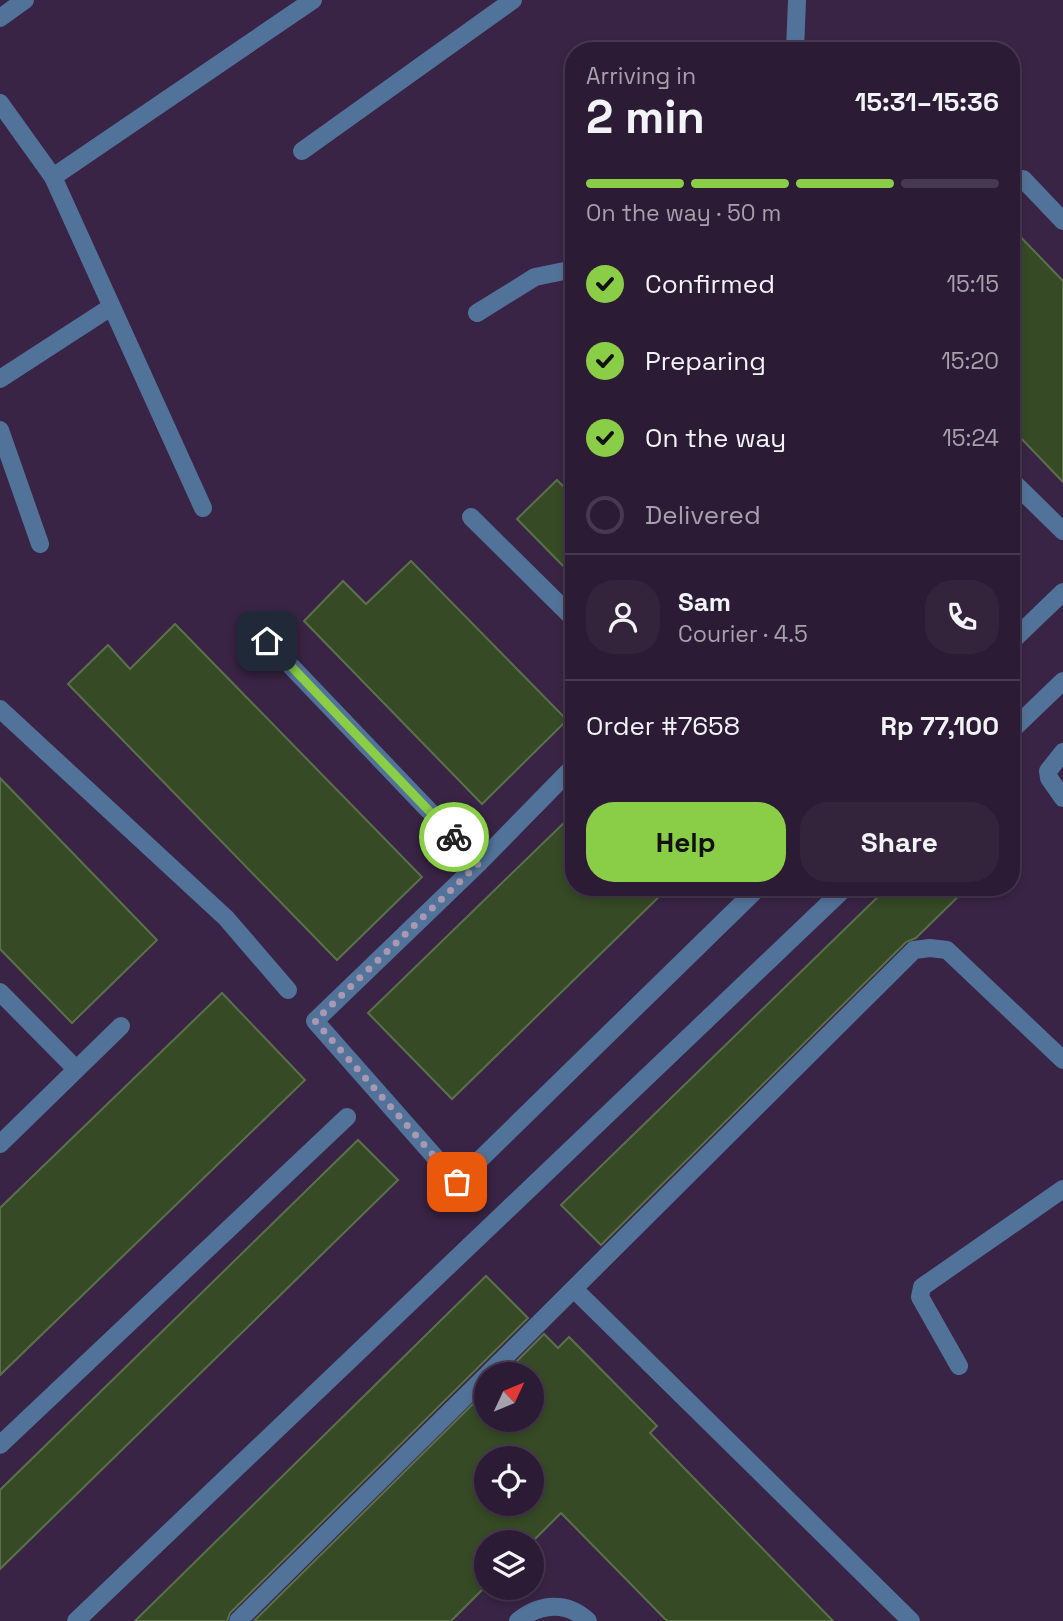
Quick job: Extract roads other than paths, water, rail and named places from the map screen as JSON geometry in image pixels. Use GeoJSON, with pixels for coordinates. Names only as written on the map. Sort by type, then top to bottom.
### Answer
{"type":"FeatureCollection","features":[{"type":"Feature","properties":{"kind":"street"},"geometry":{"type":"LineString","coordinates":[[0,18],[25,0]]}},
{"type":"Feature","properties":{"kind":"street"},"geometry":{"type":"LineString","coordinates":[[53,177],[313,0]]}},
{"type":"Feature","properties":{"kind":"street"},"geometry":{"type":"LineString","coordinates":[[302,151],[513,0]]}},
{"type":"Feature","properties":{"kind":"street"},"geometry":{"type":"LineString","coordinates":[[795,42],[797,0]]}},
{"type":"Feature","properties":{"kind":"street"},"geometry":{"type":"LineString","coordinates":[[0,103],[53,177],[203,508]]}},
{"type":"Feature","properties":{"kind":"street"},"geometry":{"type":"LineString","coordinates":[[1023,178],[1063,220]]}},
{"type":"Feature","properties":{"kind":"street"},"geometry":{"type":"LineString","coordinates":[[477,313],[535,276],[565,271]]}},
{"type":"Feature","properties":{"kind":"street"},"geometry":{"type":"LineString","coordinates":[[0,379],[111,307]]}},
{"type":"Feature","properties":{"kind":"street"},"geometry":{"type":"LineString","coordinates":[[0,430],[40,544]]}},
{"type":"Feature","properties":{"kind":"street"},"geometry":{"type":"LineString","coordinates":[[1020,489],[1063,531]]}},
{"type":"Feature","properties":{"kind":"street"},"geometry":{"type":"LineString","coordinates":[[471,517],[565,610]]}},
{"type":"Feature","properties":{"kind":"street"},"geometry":{"type":"LineString","coordinates":[[1020,633],[1063,592]]}},
{"type":"Feature","properties":{"kind":"street"},"geometry":{"type":"LineString","coordinates":[[267,641],[479,863]]}},
{"type":"Feature","properties":{"kind":"street"},"geometry":{"type":"LineString","coordinates":[[1020,722],[1063,681]]}},
{"type":"Feature","properties":{"kind":"street"},"geometry":{"type":"LineString","coordinates":[[0,709],[226,918],[288,990]]}},
{"type":"Feature","properties":{"kind":"street"},"geometry":{"type":"LineString","coordinates":[[1063,752],[1048,771],[1049,778],[1063,798]]}},
{"type":"Feature","properties":{"kind":"street"},"geometry":{"type":"LineString","coordinates":[[565,775],[479,863],[315,1021],[457,1182],[749,896]]}},
{"type":"Feature","properties":{"kind":"street"},"geometry":{"type":"LineString","coordinates":[[76,1621],[837,896]]}},
{"type":"Feature","properties":{"kind":"street"},"geometry":{"type":"LineString","coordinates":[[500,1362],[915,950],[930,947],[947,950],[1063,1060]]}},
{"type":"Feature","properties":{"kind":"street"},"geometry":{"type":"LineString","coordinates":[[0,992],[76,1069]]}},
{"type":"Feature","properties":{"kind":"street"},"geometry":{"type":"LineString","coordinates":[[0,1144],[121,1026]]}},
{"type":"Feature","properties":{"kind":"street"},"geometry":{"type":"LineString","coordinates":[[0,1445],[347,1117]]}},
{"type":"Feature","properties":{"kind":"street"},"geometry":{"type":"LineString","coordinates":[[959,1366],[920,1297],[922,1287],[1063,1188]]}},
{"type":"Feature","properties":{"kind":"street"},"geometry":{"type":"LineString","coordinates":[[574,1289],[911,1621]]}},
{"type":"Feature","properties":{"kind":"street"},"geometry":{"type":"LineString","coordinates":[[238,1621],[474,1388]]}},
{"type":"Feature","properties":{"kind":"street"},"geometry":{"type":"LineString","coordinates":[[518,1621],[555,1605],[576,1610],[588,1621]]}}]}
